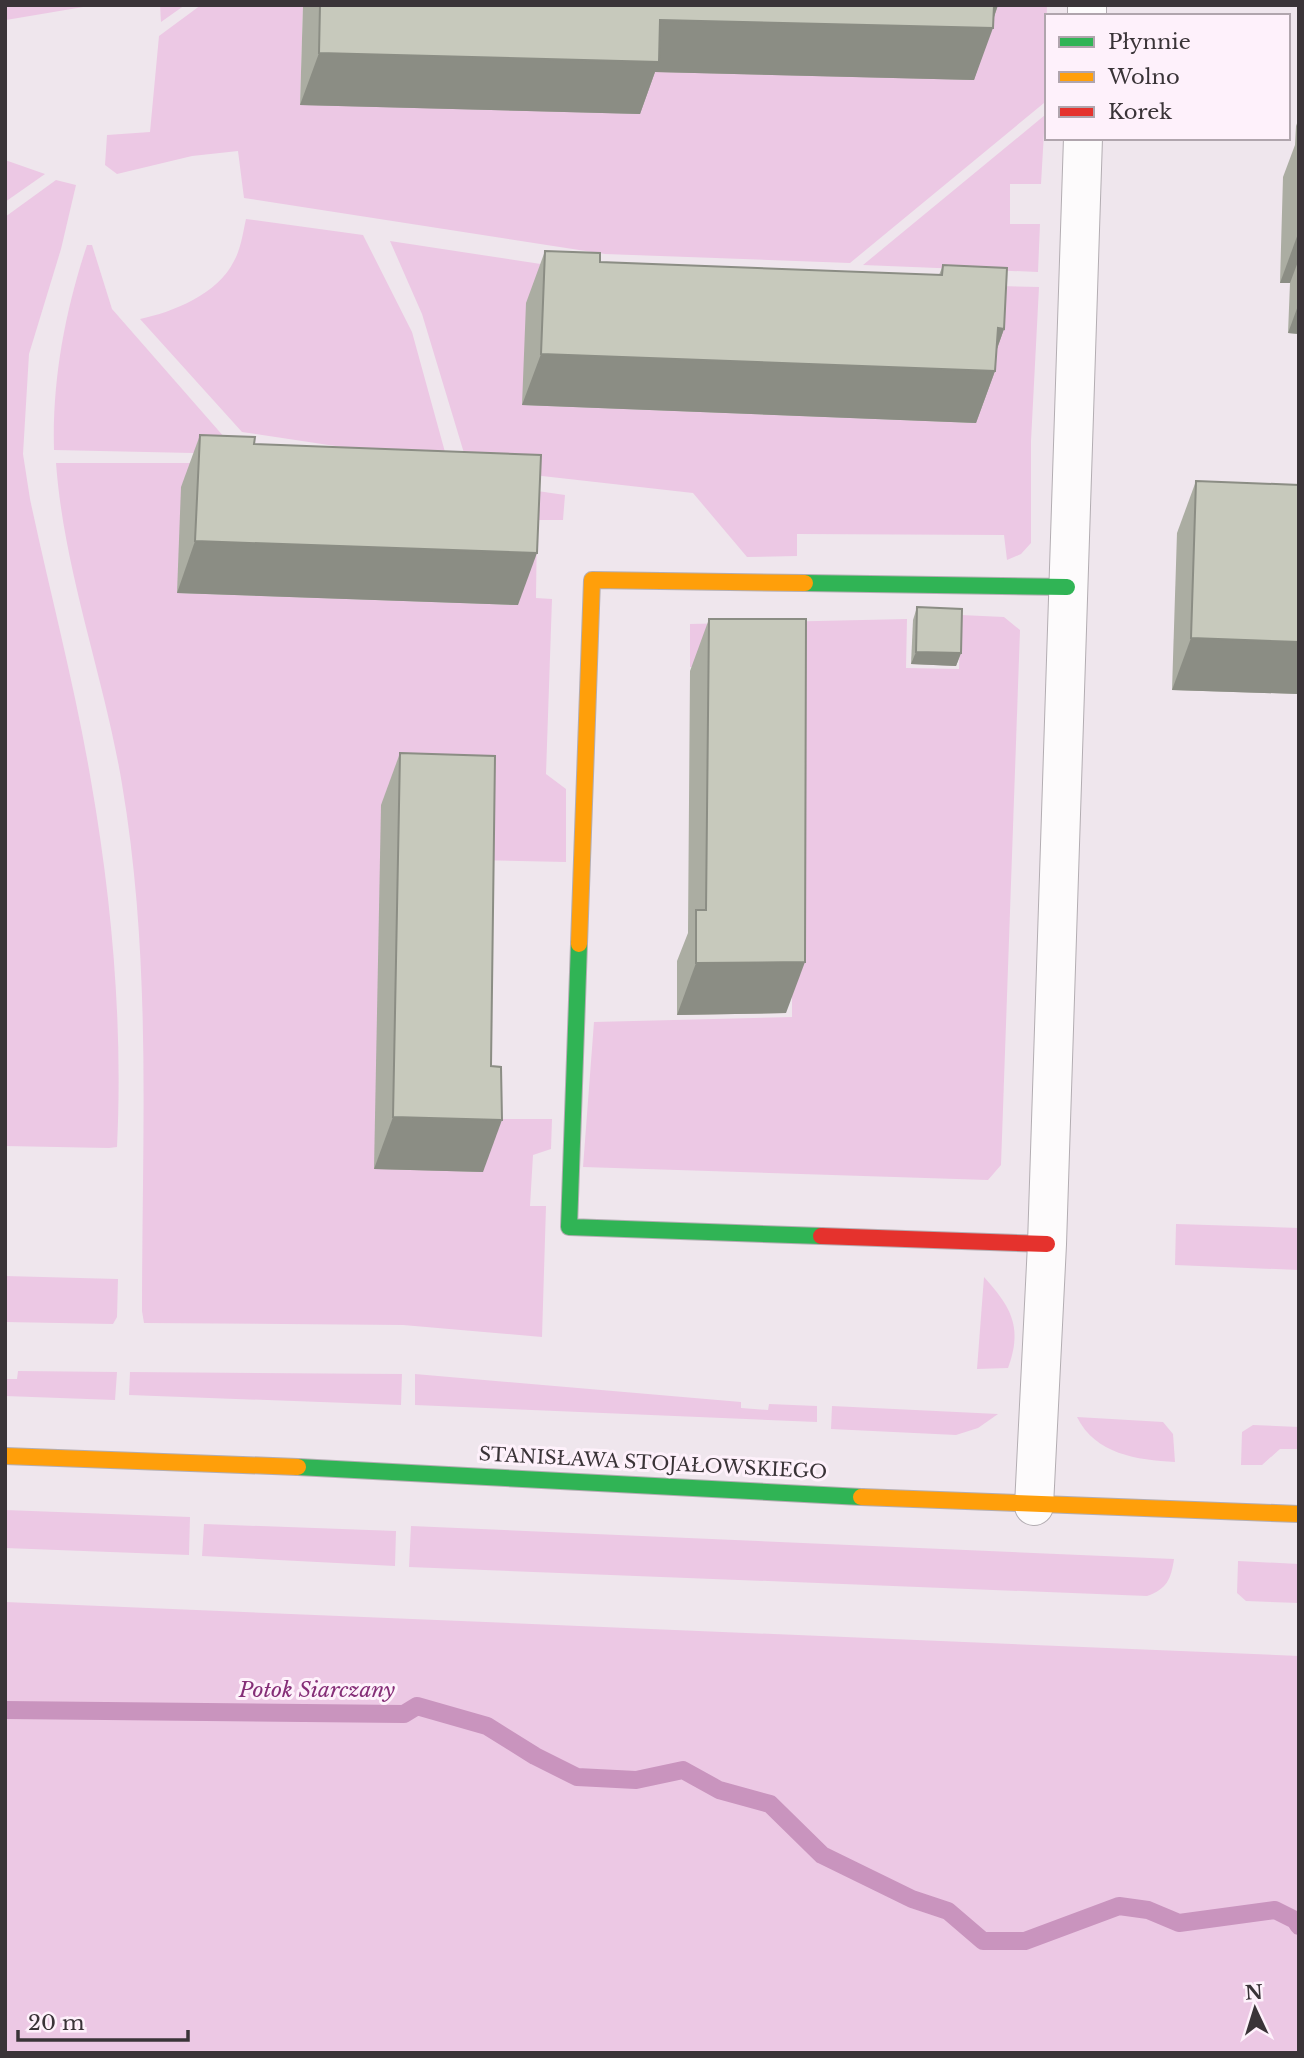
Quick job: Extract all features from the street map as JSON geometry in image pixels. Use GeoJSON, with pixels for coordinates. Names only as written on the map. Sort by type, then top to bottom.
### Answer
{"type":"FeatureCollection","features":[{"type":"Feature","properties":{"kind":"street"},"geometry":{"type":"LineString","coordinates":[[1034,1506],[1047,1244],[1083,140]]}},
{"type":"Feature","properties":{"kind":"street"},"geometry":{"type":"LineString","coordinates":[[1047,1244],[569,1227],[592,580],[1067,587]]}},
{"type":"Feature","properties":{"kind":"street","name":"STANISŁAWA STOJAŁOWSKIEGO"},"geometry":{"type":"LineString","coordinates":[[5,1456],[442,1471],[1034,1506],[1299,1514]]}},
{"type":"Feature","properties":{"kind":"shaded area"},"geometry":{"type":"Polygon","coordinates":[[[7,5],[95,5],[6,20],[7,5]]]}},
{"type":"Feature","properties":{"kind":"shaded area"},"geometry":{"type":"Polygon","coordinates":[[[160,5],[185,5],[161,22],[160,5]]]}},
{"type":"Feature","properties":{"kind":"shaded area"},"geometry":{"type":"Polygon","coordinates":[[[201,5],[303,5],[300,105],[641,72],[988,5],[1047,5],[1044,103],[850,263],[605,254],[244,198],[238,151],[192,156],[117,174],[105,165],[107,135],[150,132],[159,36],[201,5]]]}},
{"type":"Feature","properties":{"kind":"shaded area"},"geometry":{"type":"Polygon","coordinates":[[[1045,115],[1041,184],[1010,184],[1010,224],[1040,224],[1038,272],[863,265],[1045,115]]]}},
{"type":"Feature","properties":{"kind":"shaded area"},"geometry":{"type":"Polygon","coordinates":[[[5,160],[45,174],[5,202],[5,160]]]}},
{"type":"Feature","properties":{"kind":"shaded area"},"geometry":{"type":"Polygon","coordinates":[[[56,180],[76,185],[61,249],[29,354],[23,454],[30,499],[85,745],[105,872],[114,963],[118,1055],[117,1147],[109,1148],[5,1146],[5,217],[56,180]]]}},
{"type":"Feature","properties":{"kind":"shaded area"},"geometry":{"type":"Polygon","coordinates":[[[246,219],[363,235],[412,332],[448,463],[242,432],[140,319],[166,312],[193,300],[217,283],[227,273],[236,256],[246,219]]]}},
{"type":"Feature","properties":{"kind":"shaded area"},"geometry":{"type":"Polygon","coordinates":[[[390,241],[580,270],[523,405],[975,423],[924,284],[1039,287],[1031,441],[1031,543],[1021,554],[1007,560],[1004,535],[797,534],[797,556],[747,557],[693,493],[542,476],[467,463],[422,314],[390,241]]]}},
{"type":"Feature","properties":{"kind":"shaded area"},"geometry":{"type":"Polygon","coordinates":[[[87,245],[92,245],[112,309],[239,454],[54,450],[55,398],[66,321],[87,245]]]}},
{"type":"Feature","properties":{"kind":"shaded area"},"geometry":{"type":"Polygon","coordinates":[[[56,463],[240,463],[177,593],[518,605],[468,481],[565,495],[563,520],[537,520],[536,598],[552,599],[546,774],[566,789],[566,862],[475,860],[374,1168],[482,1172],[482,1119],[552,1119],[551,1149],[533,1155],[530,1206],[546,1206],[542,1337],[403,1325],[144,1323],[144,1113],[138,916],[122,784],[67,544],[56,463]]]}},
{"type":"Feature","properties":{"kind":"shaded area"},"geometry":{"type":"Polygon","coordinates":[[[961,615],[1004,617],[1020,630],[1001,1165],[988,1180],[583,1167],[594,1022],[792,1017],[792,664],[690,667],[690,624],[907,619],[906,668],[959,669],[961,615]]]}},
{"type":"Feature","properties":{"kind":"shaded area"},"geometry":{"type":"Polygon","coordinates":[[[1176,1224],[1299,1228],[1299,1270],[1175,1265],[1176,1224]]]}},
{"type":"Feature","properties":{"kind":"shaded area"},"geometry":{"type":"Polygon","coordinates":[[[5,1276],[118,1279],[117,1317],[113,1324],[5,1322],[5,1276]]]}},
{"type":"Feature","properties":{"kind":"shaded area"},"geometry":{"type":"Polygon","coordinates":[[[984,1277],[1001,1298],[1012,1318],[1014,1341],[1008,1368],[977,1369],[984,1277]]]}},
{"type":"Feature","properties":{"kind":"shaded area"},"geometry":{"type":"Polygon","coordinates":[[[18,1371],[117,1372],[115,1400],[5,1396],[5,1379],[17,1379],[18,1371]]]}},
{"type":"Feature","properties":{"kind":"shaded area"},"geometry":{"type":"Polygon","coordinates":[[[130,1372],[402,1374],[401,1405],[129,1395],[130,1372]]]}},
{"type":"Feature","properties":{"kind":"shaded area"},"geometry":{"type":"Polygon","coordinates":[[[415,1374],[741,1402],[741,1408],[768,1410],[769,1404],[817,1406],[817,1422],[415,1405],[415,1374]]]}},
{"type":"Feature","properties":{"kind":"shaded area"},"geometry":{"type":"Polygon","coordinates":[[[832,1406],[998,1414],[978,1428],[956,1435],[831,1429],[832,1406]]]}},
{"type":"Feature","properties":{"kind":"shaded area"},"geometry":{"type":"Polygon","coordinates":[[[1077,1417],[1163,1422],[1173,1434],[1175,1462],[1118,1453],[1095,1439],[1077,1417]]]}},
{"type":"Feature","properties":{"kind":"shaded area"},"geometry":{"type":"Polygon","coordinates":[[[1253,1425],[1299,1427],[1299,1449],[1280,1449],[1262,1465],[1241,1465],[1242,1432],[1253,1425]]]}},
{"type":"Feature","properties":{"kind":"shaded area"},"geometry":{"type":"Polygon","coordinates":[[[5,1510],[190,1517],[189,1555],[5,1548],[5,1510]]]}},
{"type":"Feature","properties":{"kind":"shaded area"},"geometry":{"type":"Polygon","coordinates":[[[204,1524],[396,1531],[395,1566],[202,1556],[204,1524]]]}},
{"type":"Feature","properties":{"kind":"shaded area"},"geometry":{"type":"Polygon","coordinates":[[[411,1526],[1174,1559],[1167,1582],[1147,1596],[409,1567],[411,1526]]]}},
{"type":"Feature","properties":{"kind":"shaded area"},"geometry":{"type":"Polygon","coordinates":[[[1238,1561],[1299,1564],[1299,1603],[1246,1601],[1237,1593],[1238,1561]]]}},
{"type":"Feature","properties":{"kind":"shaded area"},"geometry":{"type":"Polygon","coordinates":[[[5,1602],[1299,1656],[1299,2053],[5,2053],[5,1602]]]}},
{"type":"Feature","properties":{"kind":"building"},"geometry":{"type":"Polygon","coordinates":[[[320,5],[994,5],[993,28],[660,20],[659,62],[319,53],[320,5]]]}},
{"type":"Feature","properties":{"kind":"building"},"geometry":{"type":"Polygon","coordinates":[[[545,251],[600,253],[600,262],[942,275],[943,265],[1007,268],[1004,329],[998,328],[995,371],[541,354],[545,251]]]}},
{"type":"Feature","properties":{"kind":"building"},"geometry":{"type":"Polygon","coordinates":[[[200,435],[255,437],[254,444],[541,455],[537,553],[195,541],[200,435]]]}},
{"type":"Feature","properties":{"kind":"building"},"geometry":{"type":"Polygon","coordinates":[[[1196,481],[1299,485],[1299,642],[1191,638],[1196,481]]]}},
{"type":"Feature","properties":{"kind":"building"},"geometry":{"type":"Polygon","coordinates":[[[917,607],[962,609],[961,653],[916,652],[917,607]]]}},
{"type":"Feature","properties":{"kind":"building"},"geometry":{"type":"Polygon","coordinates":[[[709,619],[806,619],[805,962],[696,963],[696,910],[706,910],[709,619]]]}},
{"type":"Feature","properties":{"kind":"building"},"geometry":{"type":"Polygon","coordinates":[[[400,753],[495,756],[491,1066],[501,1067],[502,1120],[393,1117],[400,753]]]}},
{"type":"Feature","properties":{"kind":"waterway","name":"Potok Siarczany"},"geometry":{"type":"LineString","coordinates":[[5,1710],[404,1714],[417,1706],[487,1726],[535,1756],[577,1777],[636,1780],[683,1770],[719,1790],[770,1804],[822,1855],[912,1899],[948,1911],[983,1941],[1025,1941],[1119,1906],[1148,1910],[1179,1923],[1275,1910],[1295,1920],[1299,1926]]}},
{"type":"Feature","properties":{"kind":"traffic: fast"},"geometry":{"type":"LineString","coordinates":[[805,583],[1067,587]]}},
{"type":"Feature","properties":{"kind":"traffic: fast"},"geometry":{"type":"LineString","coordinates":[[579,944],[569,1227],[821,1236]]}},
{"type":"Feature","properties":{"kind":"traffic: fast"},"geometry":{"type":"LineString","coordinates":[[298,1467],[861,1497]]}},
{"type":"Feature","properties":{"kind":"traffic: slow"},"geometry":{"type":"LineString","coordinates":[[579,944],[592,580],[805,583]]}},
{"type":"Feature","properties":{"kind":"traffic: slow"},"geometry":{"type":"LineString","coordinates":[[5,1456],[298,1467]]}},
{"type":"Feature","properties":{"kind":"traffic: slow"},"geometry":{"type":"LineString","coordinates":[[861,1497],[1299,1514]]}},
{"type":"Feature","properties":{"kind":"traffic: jam"},"geometry":{"type":"LineString","coordinates":[[821,1236],[1047,1244]]}}]}
